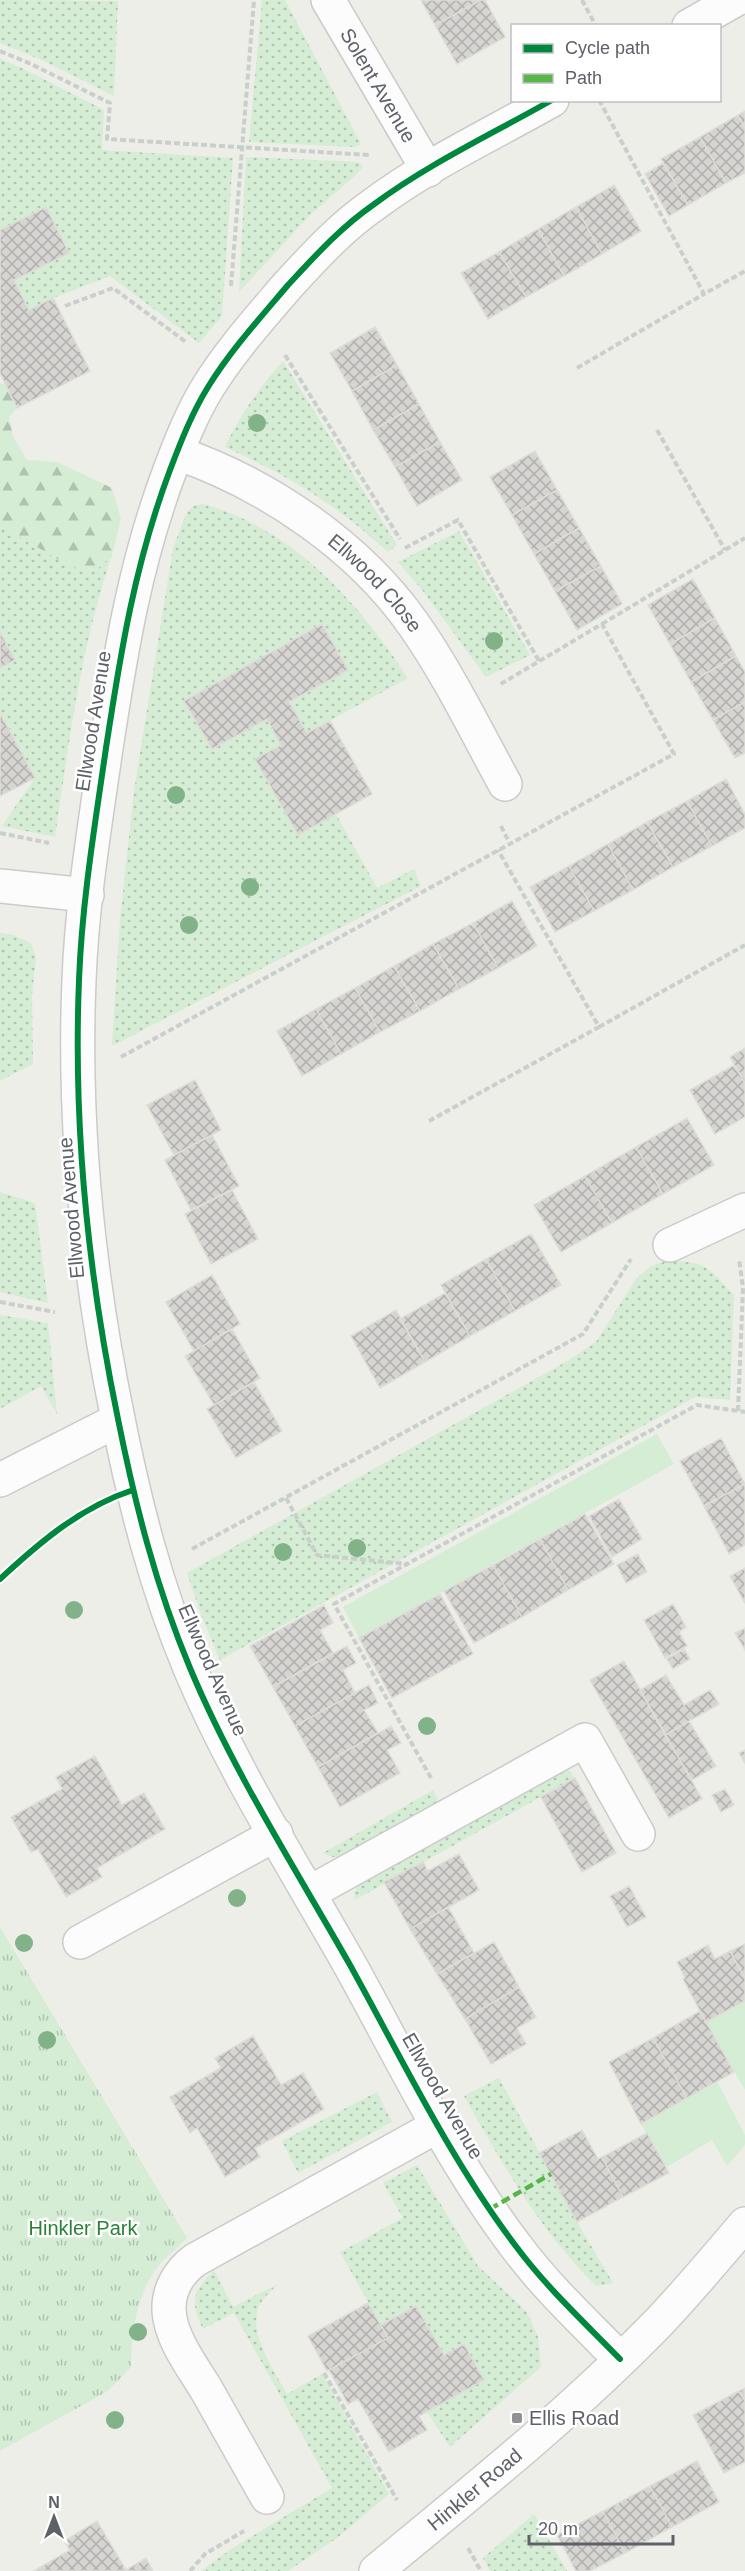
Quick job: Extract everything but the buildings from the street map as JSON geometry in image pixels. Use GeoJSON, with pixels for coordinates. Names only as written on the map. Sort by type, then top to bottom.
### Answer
{"type":"FeatureCollection","features":[{"type":"Feature","properties":{"kind":"street","name":"Solent Avenue"},"geometry":{"type":"LineString","coordinates":[[328,0],[428,170]]}},
{"type":"Feature","properties":{"kind":"street"},"geometry":{"type":"LineString","coordinates":[[693,24],[735,0]]}},
{"type":"Feature","properties":{"kind":"street","name":"Ellwood Avenue"},"geometry":{"type":"LineString","coordinates":[[548,102],[428,170],[374,203],[347,224],[321,248],[261,316],[221,369],[193,414],[154,512],[133,588],[120,648],[91,851],[79,977],[78,1081],[81,1169],[99,1319],[118,1420],[142,1529],[154,1570],[192,1673],[243,1776],[439,2125],[514,2245],[620,2360]]}},
{"type":"Feature","properties":{"kind":"street","name":"Ellwood Close"},"geometry":{"type":"LineString","coordinates":[[177,453],[200,461],[269,497],[312,523],[343,547],[376,580],[414,625],[505,784]]}},
{"type":"Feature","properties":{"kind":"street"},"geometry":{"type":"LineString","coordinates":[[0,886],[87,895]]}},
{"type":"Feature","properties":{"kind":"street"},"geometry":{"type":"LineString","coordinates":[[670,1245],[739,1213]]}},
{"type":"Feature","properties":{"kind":"street"},"geometry":{"type":"LineString","coordinates":[[0,1480],[118,1420]]}},
{"type":"Feature","properties":{"kind":"street"},"geometry":{"type":"LineString","coordinates":[[309,1893],[585,1740],[638,1834]]}},
{"type":"Feature","properties":{"kind":"street"},"geometry":{"type":"LineString","coordinates":[[80,1942],[276,1834]]}},
{"type":"Feature","properties":{"kind":"street"},"geometry":{"type":"LineString","coordinates":[[267,2497],[179,2343],[169,2311],[170,2296],[177,2279],[183,2269],[195,2260],[439,2125]]}},
{"type":"Feature","properties":{"kind":"street","name":"Hinkler Road"},"geometry":{"type":"LineString","coordinates":[[376,2571],[536,2437],[620,2360],[690,2288],[745,2224]]}},
{"type":"Feature","properties":{"kind":"path"},"geometry":{"type":"LineString","coordinates":[[231,290],[254,0]]}},
{"type":"Feature","properties":{"kind":"path"},"geometry":{"type":"LineString","coordinates":[[582,0],[595,24]]}},
{"type":"Feature","properties":{"kind":"path"},"geometry":{"type":"LineString","coordinates":[[0,51],[110,103],[107,139],[361,154],[386,158],[428,170]]}},
{"type":"Feature","properties":{"kind":"path"},"geometry":{"type":"LineString","coordinates":[[600,102],[704,294]]}},
{"type":"Feature","properties":{"kind":"path"},"geometry":{"type":"LineString","coordinates":[[577,368],[745,271]]}},
{"type":"Feature","properties":{"kind":"path"},"geometry":{"type":"LineString","coordinates":[[65,306],[113,288],[221,369]]}},
{"type":"Feature","properties":{"kind":"path"},"geometry":{"type":"LineString","coordinates":[[261,316],[405,548],[458,520],[539,661]]}},
{"type":"Feature","properties":{"kind":"path"},"geometry":{"type":"LineString","coordinates":[[657,429],[725,550]]}},
{"type":"Feature","properties":{"kind":"path"},"geometry":{"type":"LineString","coordinates":[[462,707],[745,538]]}},
{"type":"Feature","properties":{"kind":"path"},"geometry":{"type":"LineString","coordinates":[[78,1081],[674,754],[602,624]]}},
{"type":"Feature","properties":{"kind":"path"},"geometry":{"type":"LineString","coordinates":[[0,833],[91,851]]}},
{"type":"Feature","properties":{"kind":"path"},"geometry":{"type":"LineString","coordinates":[[498,850],[598,1027]]}},
{"type":"Feature","properties":{"kind":"path"},"geometry":{"type":"LineString","coordinates":[[429,1121],[745,945]]}},
{"type":"Feature","properties":{"kind":"path"},"geometry":{"type":"LineString","coordinates":[[738,1411],[743,1288],[739,1213]]}},
{"type":"Feature","properties":{"kind":"path"},"geometry":{"type":"LineString","coordinates":[[154,1570],[583,1334],[629,1260],[670,1245]]}},
{"type":"Feature","properties":{"kind":"path"},"geometry":{"type":"LineString","coordinates":[[0,1302],[99,1319]]}},
{"type":"Feature","properties":{"kind":"path"},"geometry":{"type":"LineString","coordinates":[[739,1396],[745,1393]]}},
{"type":"Feature","properties":{"kind":"path"},"geometry":{"type":"LineString","coordinates":[[452,1815],[334,1604],[697,1404],[745,1413]]}},
{"type":"Feature","properties":{"kind":"path"},"geometry":{"type":"LineString","coordinates":[[286,1497],[317,1555],[408,1564]]}},
{"type":"Feature","properties":{"kind":"path"},"geometry":{"type":"LineString","coordinates":[[324,2373],[418,2537]]}},
{"type":"Feature","properties":{"kind":"path"},"geometry":{"type":"LineString","coordinates":[[190,2571],[205,2554],[276,2513],[267,2497]]}},
{"type":"Feature","properties":{"kind":"green space"},"geometry":{"type":"Polygon","coordinates":[[[0,0],[118,1],[114,96],[44,61],[0,43],[0,0]]]}},
{"type":"Feature","properties":{"kind":"green space"},"geometry":{"type":"Polygon","coordinates":[[[262,0],[285,0],[361,144],[355,147],[249,142],[262,0]]]}},
{"type":"Feature","properties":{"kind":"green space"},"geometry":{"type":"Polygon","coordinates":[[[0,59],[104,110],[102,150],[233,158],[222,316],[199,343],[110,276],[29,310],[14,280],[69,253],[46,207],[0,230],[0,59]]]}},
{"type":"Feature","properties":{"kind":"green space"},"geometry":{"type":"Polygon","coordinates":[[[246,157],[359,162],[363,167],[311,214],[239,292],[246,157]]]}},
{"type":"Feature","properties":{"kind":"green space"},"geometry":{"type":"Polygon","coordinates":[[[283,361],[397,545],[388,552],[349,519],[311,492],[271,469],[225,447],[251,402],[283,361]]]}},
{"type":"Feature","properties":{"kind":"green space"},"geometry":{"type":"Polygon","coordinates":[[[0,383],[5,384],[17,408],[9,417],[13,436],[27,460],[57,462],[112,488],[121,519],[112,555],[97,569],[71,567],[3,527],[0,528],[0,383]]]}},
{"type":"Feature","properties":{"kind":"green space"},"geometry":{"type":"Polygon","coordinates":[[[203,504],[236,516],[266,531],[295,550],[321,572],[368,622],[408,678],[307,733],[289,702],[348,670],[322,624],[185,701],[212,749],[267,719],[281,745],[256,759],[298,835],[336,814],[377,888],[414,869],[421,886],[112,1046],[120,919],[134,791],[173,548],[186,514],[193,506],[203,504]]]}},
{"type":"Feature","properties":{"kind":"green space"},"geometry":{"type":"Polygon","coordinates":[[[3,527],[71,567],[97,569],[112,555],[84,659],[55,837],[2,826],[35,778],[0,713],[0,668],[15,660],[0,632],[0,528],[3,527]]]}},
{"type":"Feature","properties":{"kind":"green space"},"geometry":{"type":"Polygon","coordinates":[[[459,531],[530,655],[486,677],[423,591],[398,562],[459,531]]]}},
{"type":"Feature","properties":{"kind":"green space"},"geometry":{"type":"Polygon","coordinates":[[[0,933],[14,935],[31,943],[36,959],[32,995],[33,1064],[0,1081],[0,933]]]}},
{"type":"Feature","properties":{"kind":"green space"},"geometry":{"type":"Polygon","coordinates":[[[0,1192],[35,1203],[48,1303],[0,1292],[0,1192]]]}},
{"type":"Feature","properties":{"kind":"green space"},"geometry":{"type":"Polygon","coordinates":[[[666,1261],[690,1262],[705,1267],[734,1295],[730,1400],[695,1397],[220,1660],[201,1615],[187,1573],[564,1363],[596,1342],[636,1279],[651,1266],[666,1261]]]}},
{"type":"Feature","properties":{"kind":"green space"},"geometry":{"type":"Polygon","coordinates":[[[0,1315],[48,1323],[57,1414],[41,1386],[0,1409],[0,1315]]]}},
{"type":"Feature","properties":{"kind":"green space"},"geometry":{"type":"Polygon","coordinates":[[[657,1434],[674,1464],[359,1638],[343,1607],[657,1434]]]}},
{"type":"Feature","properties":{"kind":"green space"},"geometry":{"type":"Polygon","coordinates":[[[563,1769],[568,1769],[575,1778],[355,1900],[354,1893],[361,1880],[563,1769]]]}},
{"type":"Feature","properties":{"kind":"green space"},"geometry":{"type":"Polygon","coordinates":[[[433,1790],[441,1805],[346,1856],[333,1857],[323,1853],[433,1790]]]}},
{"type":"Feature","properties":{"kind":"green space","name":"Hinkler Park"},"geometry":{"type":"Polygon","coordinates":[[[0,1927],[187,2238],[157,2267],[143,2294],[132,2342],[131,2367],[108,2391],[0,2451],[0,1927]]]}},
{"type":"Feature","properties":{"kind":"green space"},"geometry":{"type":"Polygon","coordinates":[[[745,2001],[745,2090],[706,2022],[745,2001]]]}},
{"type":"Feature","properties":{"kind":"green space"},"geometry":{"type":"Polygon","coordinates":[[[499,2078],[577,2222],[613,2283],[596,2286],[556,2242],[523,2196],[464,2096],[499,2078]]]}},
{"type":"Feature","properties":{"kind":"green space"},"geometry":{"type":"Polygon","coordinates":[[[717,2081],[745,2135],[745,2145],[727,2166],[712,2140],[665,2168],[641,2124],[717,2081]]]}},
{"type":"Feature","properties":{"kind":"green space"},"geometry":{"type":"Polygon","coordinates":[[[377,2092],[392,2122],[298,2173],[282,2141],[377,2092]]]}},
{"type":"Feature","properties":{"kind":"green space"},"geometry":{"type":"Polygon","coordinates":[[[417,2165],[478,2266],[527,2312],[538,2337],[541,2367],[450,2447],[427,2412],[484,2379],[464,2344],[444,2355],[416,2306],[381,2325],[340,2252],[403,2218],[383,2183],[417,2165]]]}},
{"type":"Feature","properties":{"kind":"green space"},"geometry":{"type":"Polygon","coordinates":[[[214,2270],[233,2307],[278,2284],[259,2306],[257,2328],[264,2352],[287,2394],[322,2374],[389,2494],[337,2538],[288,2571],[201,2571],[231,2549],[332,2488],[234,2313],[203,2329],[196,2311],[195,2297],[201,2284],[214,2270]]]}},
{"type":"Feature","properties":{"kind":"green space"},"geometry":{"type":"Polygon","coordinates":[[[534,2514],[567,2571],[490,2571],[483,2558],[534,2514]]]}},
{"type":"Feature","properties":{"kind":"marked path"},"geometry":{"type":"LineString","coordinates":[[490,2209],[551,2174]]}},
{"type":"Feature","properties":{"kind":"cycle path"},"geometry":{"type":"LineString","coordinates":[[548,102],[416,176],[350,223],[298,274],[246,334],[217,373],[192,417],[170,470],[147,539],[130,607],[117,676],[93,834],[83,922],[79,980],[78,1090],[85,1200],[107,1365],[139,1514],[167,1607],[190,1668],[245,1782],[469,2178],[491,2212],[539,2275],[620,2359]]}},
{"type":"Feature","properties":{"kind":"cycle path"},"geometry":{"type":"LineString","coordinates":[[0,1579],[62,1527],[96,1506],[133,1490]]}},
{"type":"Feature","properties":{"kind":"place","name":"Ellis Road"},"geometry":{"type":"Point","coordinates":[517,2418]}}]}
